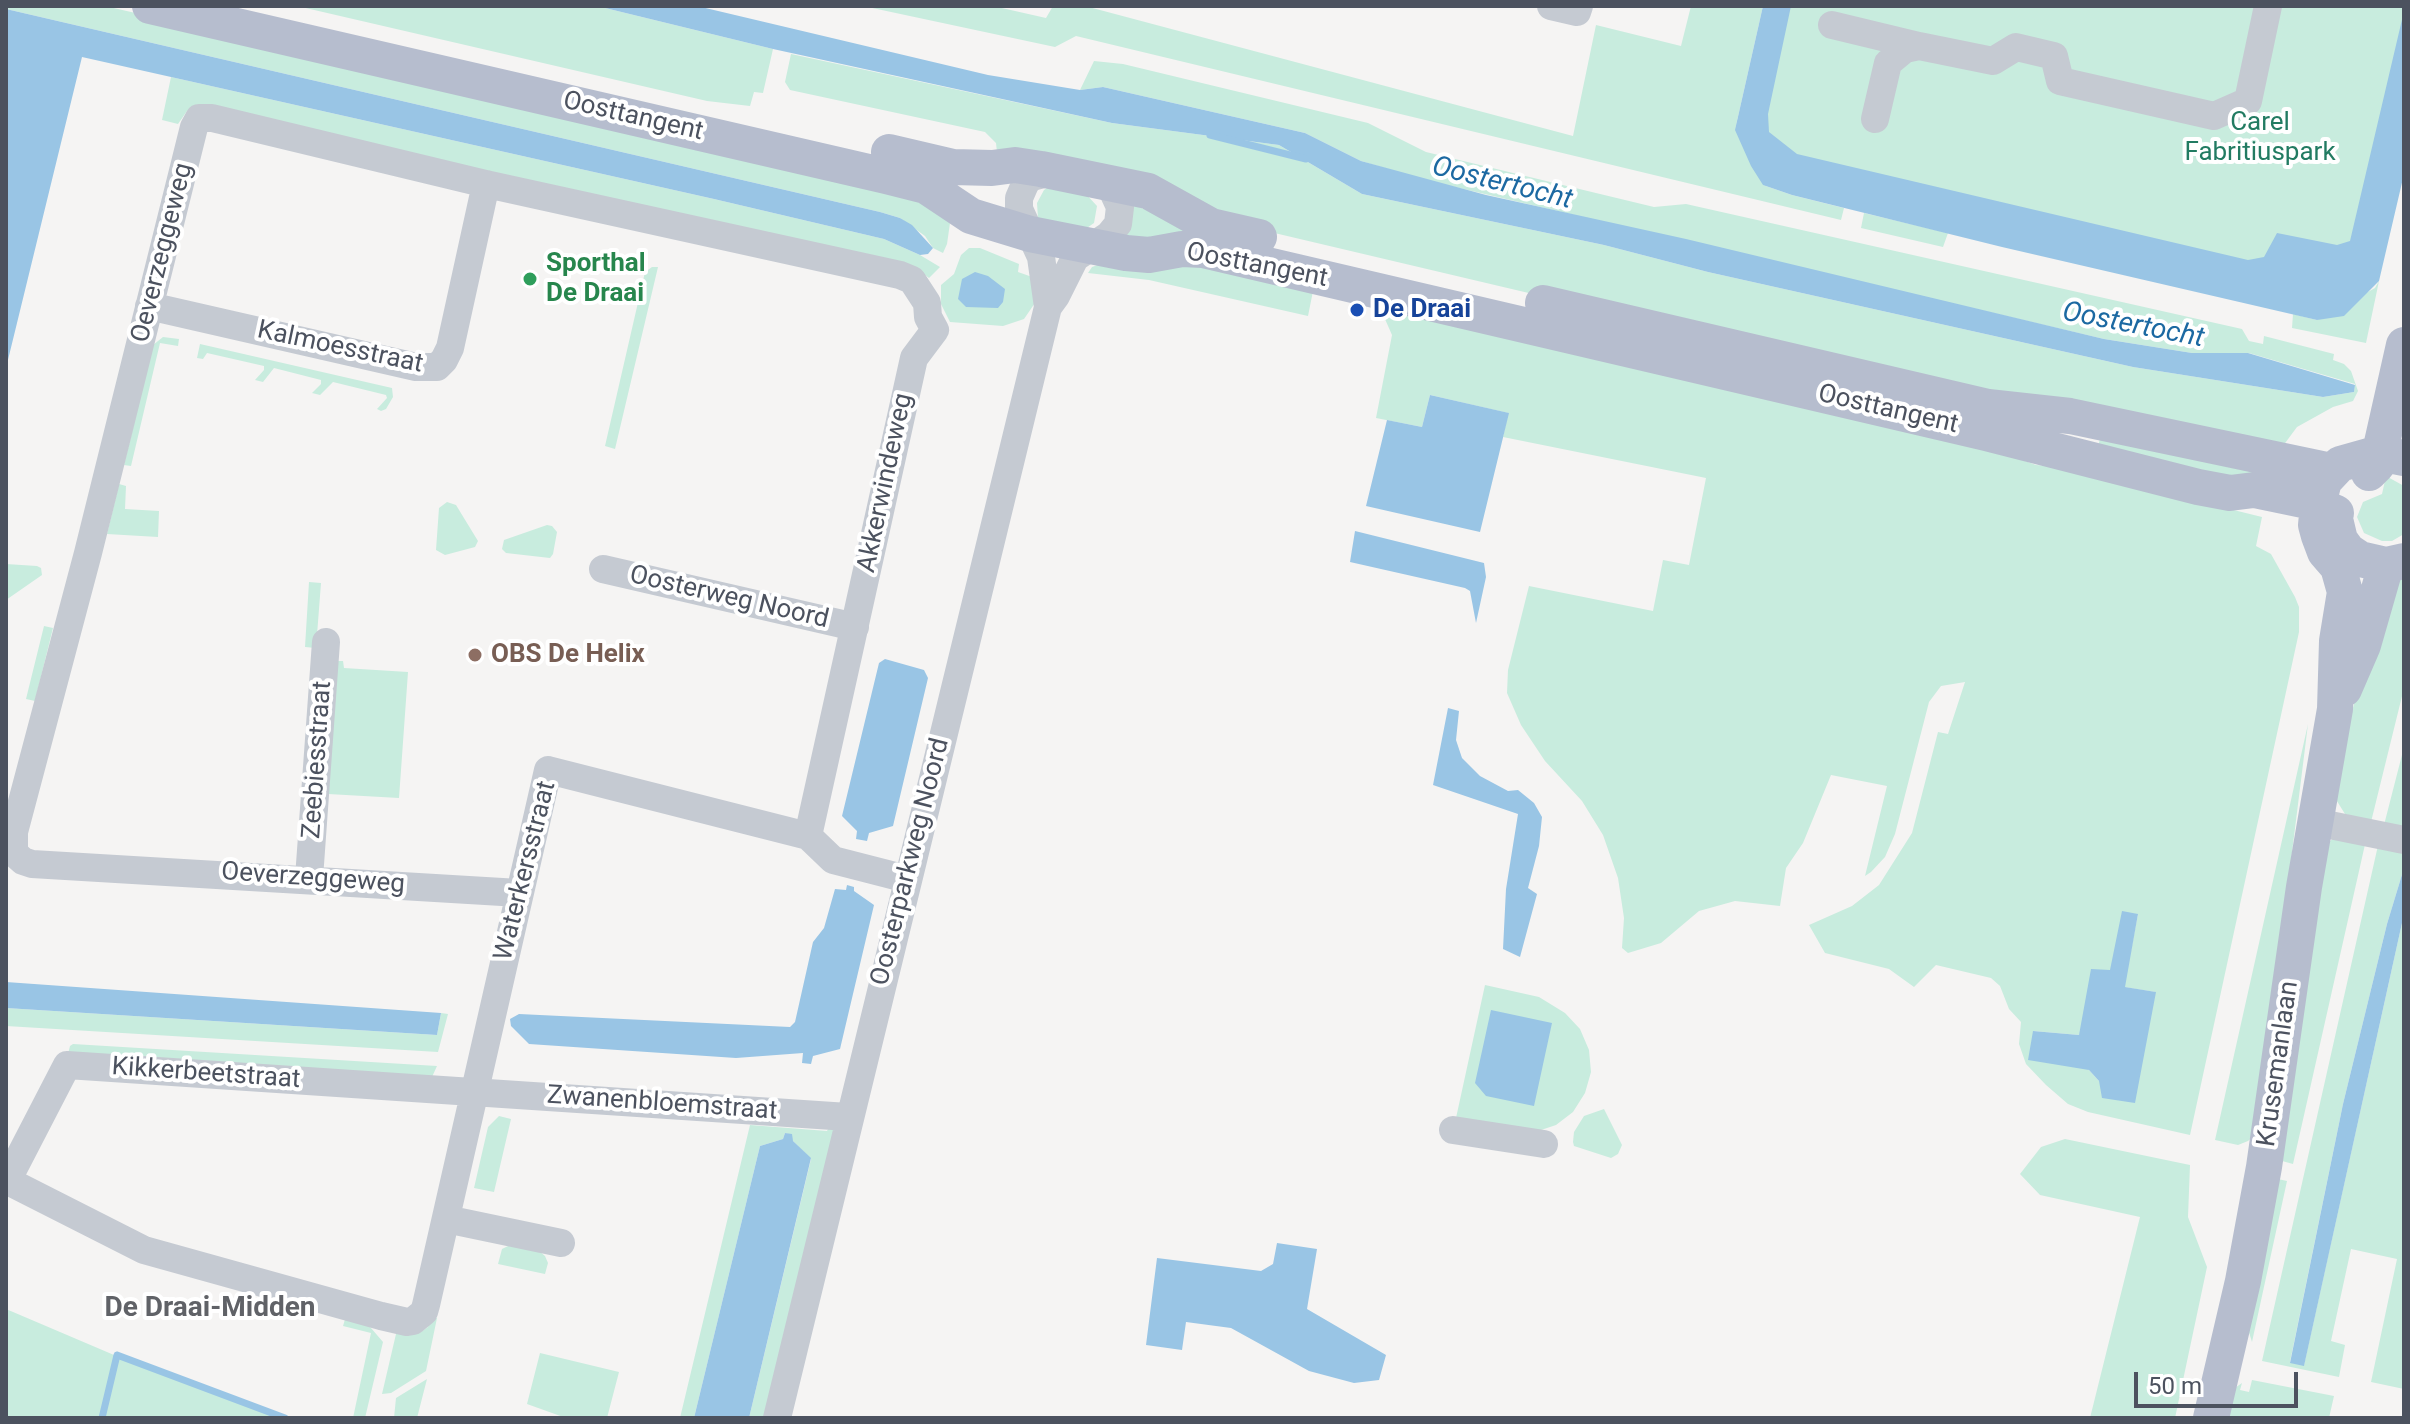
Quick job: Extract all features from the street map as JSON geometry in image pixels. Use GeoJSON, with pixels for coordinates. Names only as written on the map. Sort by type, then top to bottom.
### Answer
{"type":"FeatureCollection","features":[{"type":"Feature","properties":{"kind":"main road","name":"Oosttangent"},"geometry":{"type":"LineString","coordinates":[[150,6],[926,186],[971,216],[1030,234],[1149,255],[1182,249],[1203,250],[2230,493],[2254,490],[2307,501],[2323,514]]}},
{"type":"Feature","properties":{"kind":"main road","name":"Oosttangent"},"geometry":{"type":"LineString","coordinates":[[257,6],[953,167],[1015,165],[1148,191],[1193,217],[1226,230],[1988,407],[2070,416],[2332,471]]}},
{"type":"Feature","properties":{"kind":"main road"},"geometry":{"type":"LineString","coordinates":[[2323,514],[2352,480],[2374,470],[2391,455],[2404,345]]}},
{"type":"Feature","properties":{"kind":"main road"},"geometry":{"type":"LineString","coordinates":[[2391,455],[2351,459],[2332,471],[2324,481],[2323,514],[2336,527],[2348,551],[2360,559],[2395,563]]}},
{"type":"Feature","properties":{"kind":"main road","name":"Krusemanlaan"},"geometry":{"type":"LineString","coordinates":[[2211,1418],[2243,1281],[2264,1167],[2315,822],[2335,709],[2337,641],[2345,592],[2338,567],[2325,552],[2323,514]]}},
{"type":"Feature","properties":{"kind":"main road","name":"Krusemanlaan"},"geometry":{"type":"LineString","coordinates":[[2335,709],[2395,563]]}},
{"type":"Feature","properties":{"kind":"street"},"geometry":{"type":"LineString","coordinates":[[1551,6],[1577,12],[1579,6]]}},
{"type":"Feature","properties":{"kind":"street"},"geometry":{"type":"LineString","coordinates":[[1832,25],[1993,61],[2016,47],[2054,56],[2060,81],[2214,116],[2248,101],[2268,6]]}},
{"type":"Feature","properties":{"kind":"street"},"geometry":{"type":"LineString","coordinates":[[1875,119],[1888,63],[1905,49],[1919,46]]}},
{"type":"Feature","properties":{"kind":"street","name":"Oeverzeggeweg"},"geometry":{"type":"LineString","coordinates":[[519,893],[309,878],[32,864],[10,856],[194,127],[199,118],[212,118],[665,224]]}},
{"type":"Feature","properties":{"kind":"street","name":"Oosterparkweg Noord"},"geometry":{"type":"LineString","coordinates":[[777,1418],[1048,307],[1041,257],[1019,209],[1021,190],[1032,177],[1053,172]]}},
{"type":"Feature","properties":{"kind":"street","name":"Oosterparkweg Noord"},"geometry":{"type":"LineString","coordinates":[[1048,307],[1075,258],[1109,235],[1118,224],[1120,207],[1109,183]]}},
{"type":"Feature","properties":{"kind":"street","name":"Kalmoesstraat"},"geometry":{"type":"LineString","coordinates":[[149,306],[428,369],[437,367],[450,348],[486,184]]}},
{"type":"Feature","properties":{"kind":"street","name":"Akkerwindeweg"},"geometry":{"type":"LineString","coordinates":[[665,224],[900,275],[912,280],[922,292],[928,317],[935,330],[914,358],[808,836]]}},
{"type":"Feature","properties":{"kind":"street","name":"Oosterweg Noord"},"geometry":{"type":"LineString","coordinates":[[603,569],[855,627]]}},
{"type":"Feature","properties":{"kind":"street","name":"Zeebiesstraat"},"geometry":{"type":"LineString","coordinates":[[309,878],[326,642]]}},
{"type":"Feature","properties":{"kind":"street","name":"Waterkersstraat"},"geometry":{"type":"LineString","coordinates":[[7,1180],[144,1250],[381,1316],[407,1322],[419,1317],[424,1312],[446,1219],[548,770],[808,836]]}},
{"type":"Feature","properties":{"kind":"street"},"geometry":{"type":"LineString","coordinates":[[2315,822],[2404,840]]}},
{"type":"Feature","properties":{"kind":"street"},"geometry":{"type":"LineString","coordinates":[[808,836],[833,860],[907,879]]}},
{"type":"Feature","properties":{"kind":"street","name":"Kikkerbeetstraat"},"geometry":{"type":"LineString","coordinates":[[7,1180],[67,1065],[475,1092]]}},
{"type":"Feature","properties":{"kind":"street","name":"Zwanenbloemstraat"},"geometry":{"type":"LineString","coordinates":[[475,1092],[848,1117]]}},
{"type":"Feature","properties":{"kind":"street"},"geometry":{"type":"LineString","coordinates":[[1453,1130],[1544,1144]]}},
{"type":"Feature","properties":{"kind":"street"},"geometry":{"type":"LineString","coordinates":[[446,1219],[561,1243]]}},
{"type":"Feature","properties":{"kind":"green space"},"geometry":{"type":"Polygon","coordinates":[[[6,6],[105,6],[904,190],[951,216],[947,244],[943,253],[933,248],[925,236],[900,218],[880,212],[6,9],[6,6]]]}},
{"type":"Feature","properties":{"kind":"green space"},"geometry":{"type":"Polygon","coordinates":[[[297,6],[597,6],[773,49],[763,93],[754,92],[750,106],[707,101],[297,6]]]}},
{"type":"Feature","properties":{"kind":"green space","name":"Carel Fabritiuspark"},"geometry":{"type":"Polygon","coordinates":[[[863,6],[993,6],[1046,18],[1053,6],[1085,6],[1573,136],[1596,25],[1681,46],[1691,6],[1763,6],[1735,130],[1768,6],[2404,6],[2404,95],[2363,289],[1763,185],[1844,208],[1841,220],[1076,36],[1055,47],[863,6]]]}},
{"type":"Feature","properties":{"kind":"green space"},"geometry":{"type":"Polygon","coordinates":[[[791,54],[1112,123],[1279,145],[1362,194],[1604,245],[1708,272],[2133,367],[2323,397],[2354,392],[2355,384],[2249,353],[2192,353],[2104,339],[1425,180],[1361,161],[1305,133],[1103,87],[1080,90],[1094,61],[1123,64],[1368,123],[1426,152],[1654,207],[1686,204],[2242,329],[2249,341],[2263,344],[2264,336],[2334,354],[2333,360],[2351,371],[2358,391],[2353,401],[2333,407],[2297,427],[2277,454],[1571,303],[1266,231],[997,152],[996,143],[985,132],[790,90],[785,82],[791,54]]]}},
{"type":"Feature","properties":{"kind":"green space"},"geometry":{"type":"Polygon","coordinates":[[[171,77],[884,239],[940,267],[929,278],[920,271],[195,107],[187,111],[178,124],[162,120],[171,77]]]}},
{"type":"Feature","properties":{"kind":"green space"},"geometry":{"type":"Polygon","coordinates":[[[1050,186],[1085,193],[1097,206],[1094,223],[1084,230],[1038,218],[1037,203],[1050,186]]]}},
{"type":"Feature","properties":{"kind":"green space"},"geometry":{"type":"Polygon","coordinates":[[[1129,203],[1198,230],[1122,247],[1129,203]]]}},
{"type":"Feature","properties":{"kind":"green space"},"geometry":{"type":"Polygon","coordinates":[[[1864,213],[1948,233],[1943,247],[1861,228],[1864,213]]]}},
{"type":"Feature","properties":{"kind":"green space"},"geometry":{"type":"Polygon","coordinates":[[[969,248],[980,248],[1019,264],[1018,272],[1035,278],[1037,300],[1024,319],[1003,326],[950,322],[941,304],[941,285],[954,274],[961,255],[969,248]]]}},
{"type":"Feature","properties":{"kind":"green space"},"geometry":{"type":"Polygon","coordinates":[[[1187,259],[1313,291],[1308,316],[1149,280],[1088,273],[1092,267],[1109,261],[1187,259]]]}},
{"type":"Feature","properties":{"kind":"green space"},"geometry":{"type":"Polygon","coordinates":[[[658,267],[615,449],[605,446],[645,272],[658,267]]]}},
{"type":"Feature","properties":{"kind":"green space"},"geometry":{"type":"Polygon","coordinates":[[[2379,281],[2366,343],[2292,328],[2293,314],[2317,320],[2375,288],[2379,281]]]}},
{"type":"Feature","properties":{"kind":"green space"},"geometry":{"type":"Polygon","coordinates":[[[1381,310],[1973,442],[2036,465],[2059,467],[2262,517],[2256,546],[2271,554],[2295,597],[2299,607],[2299,632],[2190,1135],[2088,1112],[2068,1104],[2026,1064],[2019,1044],[2021,1022],[2009,1009],[2000,986],[1991,978],[1936,965],[1914,987],[1889,969],[1825,953],[1809,925],[1852,906],[1879,885],[1912,833],[1938,732],[1948,734],[1965,682],[1941,686],[1929,702],[1895,834],[1885,857],[1871,872],[1865,876],[1887,786],[1831,775],[1803,843],[1786,868],[1780,906],[1735,901],[1699,911],[1661,943],[1628,953],[1622,948],[1624,918],[1618,878],[1603,835],[1582,801],[1545,761],[1521,725],[1507,693],[1508,670],[1529,586],[1653,611],[1663,560],[1689,565],[1706,478],[1503,437],[1508,413],[1430,395],[1422,427],[1376,418],[1392,335],[1381,310]],[[2138,914],[2079,1035],[2033,1031],[2089,1070],[2099,1081],[2155,992],[2124,987],[2138,914]]]}},
{"type":"Feature","properties":{"kind":"green space"},"geometry":{"type":"Polygon","coordinates":[[[163,337],[179,339],[178,346],[160,343],[131,466],[124,465],[153,345],[163,337]]]}},
{"type":"Feature","properties":{"kind":"green space"},"geometry":{"type":"Polygon","coordinates":[[[200,344],[392,388],[393,397],[386,409],[381,411],[377,409],[387,398],[386,395],[333,382],[320,395],[312,393],[321,380],[274,368],[263,382],[255,380],[264,366],[207,353],[203,359],[197,358],[200,344]]]}},
{"type":"Feature","properties":{"kind":"green space"},"geometry":{"type":"Polygon","coordinates":[[[2102,429],[2274,466],[2268,483],[2097,452],[2102,429]]]}},
{"type":"Feature","properties":{"kind":"green space"},"geometry":{"type":"Polygon","coordinates":[[[2386,476],[2404,486],[2404,534],[2392,541],[2382,541],[2364,533],[2357,517],[2363,502],[2382,494],[2386,476]]]}},
{"type":"Feature","properties":{"kind":"green space"},"geometry":{"type":"Polygon","coordinates":[[[119,484],[126,486],[125,509],[159,511],[158,537],[107,534],[119,484]]]}},
{"type":"Feature","properties":{"kind":"green space"},"geometry":{"type":"Polygon","coordinates":[[[447,502],[456,505],[478,541],[475,547],[445,555],[436,550],[439,508],[447,502]]]}},
{"type":"Feature","properties":{"kind":"green space"},"geometry":{"type":"Polygon","coordinates":[[[547,525],[557,532],[550,558],[506,553],[502,549],[504,540],[547,525]]]}},
{"type":"Feature","properties":{"kind":"green space"},"geometry":{"type":"Polygon","coordinates":[[[6,564],[37,566],[41,568],[42,575],[6,600],[6,564]]]}},
{"type":"Feature","properties":{"kind":"green space"},"geometry":{"type":"Polygon","coordinates":[[[2404,573],[2404,688],[2371,822],[2345,814],[2335,798],[2347,730],[2383,597],[2404,573]]]}},
{"type":"Feature","properties":{"kind":"green space"},"geometry":{"type":"Polygon","coordinates":[[[309,582],[321,583],[316,648],[305,647],[309,582]]]}},
{"type":"Feature","properties":{"kind":"green space"},"geometry":{"type":"Polygon","coordinates":[[[44,626],[53,628],[35,701],[26,699],[44,626]]]}},
{"type":"Feature","properties":{"kind":"green space"},"geometry":{"type":"Polygon","coordinates":[[[336,661],[343,661],[344,668],[408,672],[399,798],[328,794],[336,661]]]}},
{"type":"Feature","properties":{"kind":"green space"},"geometry":{"type":"Polygon","coordinates":[[[2308,724],[2257,1133],[2238,1145],[2215,1140],[2308,724]]]}},
{"type":"Feature","properties":{"kind":"green space"},"geometry":{"type":"Polygon","coordinates":[[[2404,747],[2404,830],[2384,825],[2404,747]]]}},
{"type":"Feature","properties":{"kind":"green space"},"geometry":{"type":"Polygon","coordinates":[[[2337,836],[2366,840],[2293,1164],[2282,1161],[2327,843],[2337,836]]]}},
{"type":"Feature","properties":{"kind":"green space"},"geometry":{"type":"Polygon","coordinates":[[[2379,841],[2404,847],[2404,868],[2387,924],[2343,1104],[2290,1362],[2304,1365],[2404,914],[2404,1389],[2371,1382],[2397,1259],[2351,1249],[2331,1341],[2345,1345],[2339,1377],[2262,1361],[2379,841]]]}},
{"type":"Feature","properties":{"kind":"green space"},"geometry":{"type":"Polygon","coordinates":[[[1485,985],[1539,997],[1565,1013],[1580,1029],[1589,1050],[1591,1072],[1585,1093],[1573,1112],[1556,1125],[1535,1132],[1456,1118],[1485,985]]]}},
{"type":"Feature","properties":{"kind":"green space"},"geometry":{"type":"Polygon","coordinates":[[[6,1008],[437,1035],[441,1013],[448,1014],[438,1052],[6,1026],[6,1008]]]}},
{"type":"Feature","properties":{"kind":"green space"},"geometry":{"type":"Polygon","coordinates":[[[73,1044],[437,1066],[432,1077],[68,1054],[73,1044]]]}},
{"type":"Feature","properties":{"kind":"green space"},"geometry":{"type":"Polygon","coordinates":[[[1604,1109],[1622,1145],[1618,1154],[1611,1158],[1574,1146],[1573,1142],[1574,1132],[1584,1116],[1604,1109]]]}},
{"type":"Feature","properties":{"kind":"green space"},"geometry":{"type":"Polygon","coordinates":[[[499,1116],[511,1119],[494,1192],[474,1188],[488,1127],[499,1116]]]}},
{"type":"Feature","properties":{"kind":"green space"},"geometry":{"type":"Polygon","coordinates":[[[831,1123],[837,1128],[766,1418],[749,1418],[811,1159],[792,1140],[792,1135],[785,1133],[783,1139],[760,1146],[694,1418],[680,1418],[750,1125],[827,1131],[831,1123]]]}},
{"type":"Feature","properties":{"kind":"green space"},"geometry":{"type":"Polygon","coordinates":[[[2065,1139],[2190,1165],[2188,1217],[2207,1267],[2175,1418],[2090,1418],[2140,1217],[2040,1195],[2020,1174],[2041,1147],[2065,1139]]]}},
{"type":"Feature","properties":{"kind":"green space"},"geometry":{"type":"Polygon","coordinates":[[[2278,1179],[2287,1181],[2252,1342],[2247,1326],[2278,1179]]]}},
{"type":"Feature","properties":{"kind":"green space"},"geometry":{"type":"Polygon","coordinates":[[[510,1245],[538,1250],[548,1263],[545,1274],[498,1264],[502,1249],[510,1245]]]}},
{"type":"Feature","properties":{"kind":"green space"},"geometry":{"type":"Polygon","coordinates":[[[6,1309],[114,1355],[278,1418],[6,1418],[6,1309]]]}},
{"type":"Feature","properties":{"kind":"green space"},"geometry":{"type":"Polygon","coordinates":[[[346,1316],[365,1321],[383,1342],[365,1418],[353,1418],[371,1333],[343,1326],[346,1316]]]}},
{"type":"Feature","properties":{"kind":"green space"},"geometry":{"type":"Polygon","coordinates":[[[431,1317],[437,1318],[426,1371],[391,1393],[382,1394],[396,1334],[421,1332],[428,1327],[431,1317]]]}},
{"type":"Feature","properties":{"kind":"green space"},"geometry":{"type":"Polygon","coordinates":[[[540,1353],[619,1372],[607,1418],[566,1418],[527,1404],[540,1353]]]}},
{"type":"Feature","properties":{"kind":"green space"},"geometry":{"type":"Polygon","coordinates":[[[427,1379],[417,1418],[394,1418],[396,1398],[427,1379]]]}},
{"type":"Feature","properties":{"kind":"green space"},"geometry":{"type":"Polygon","coordinates":[[[2252,1380],[2334,1396],[2329,1418],[2226,1418],[2232,1390],[2242,1383],[2240,1390],[2249,1392],[2252,1380]]]}},
{"type":"Feature","properties":{"kind":"water"},"geometry":{"type":"Polygon","coordinates":[[[597,6],[697,6],[988,75],[1080,90],[1103,87],[1305,133],[1361,161],[1486,195],[1686,239],[2104,339],[2192,353],[2248,353],[2355,385],[2354,392],[2323,397],[2133,367],[1708,272],[1604,245],[1362,194],[1279,145],[1112,123],[773,49],[597,6]]]}},
{"type":"Feature","properties":{"kind":"water"},"geometry":{"type":"Polygon","coordinates":[[[1763,6],[1791,6],[1768,114],[1769,132],[1797,154],[2248,260],[2264,257],[2277,233],[2337,245],[2350,241],[2404,11],[2404,174],[2379,281],[2344,316],[2317,320],[2002,247],[1763,185],[1735,130],[1763,6]]]}},
{"type":"Feature","properties":{"kind":"water"},"geometry":{"type":"Polygon","coordinates":[[[6,9],[880,212],[912,225],[933,248],[928,254],[920,255],[884,239],[82,57],[6,368],[6,9]]]}},
{"type":"Feature","properties":{"kind":"water"},"geometry":{"type":"Polygon","coordinates":[[[975,272],[988,276],[1005,289],[1003,302],[998,308],[966,307],[958,299],[962,279],[975,272]]]}},
{"type":"Feature","properties":{"kind":"water"},"geometry":{"type":"Polygon","coordinates":[[[1430,395],[1509,413],[1480,532],[1366,506],[1387,420],[1422,427],[1430,395]]]}},
{"type":"Feature","properties":{"kind":"water"},"geometry":{"type":"Polygon","coordinates":[[[1355,531],[1484,563],[1486,577],[1476,623],[1470,591],[1465,588],[1350,562],[1355,531]]]}},
{"type":"Feature","properties":{"kind":"water"},"geometry":{"type":"Polygon","coordinates":[[[885,659],[924,670],[928,678],[893,826],[869,833],[867,841],[856,839],[857,831],[842,816],[879,663],[885,659]]]}},
{"type":"Feature","properties":{"kind":"water"},"geometry":{"type":"Polygon","coordinates":[[[1448,708],[1459,711],[1456,740],[1462,758],[1480,776],[1508,791],[1518,790],[1534,803],[1542,817],[1539,846],[1528,888],[1537,894],[1520,957],[1503,949],[1506,889],[1518,814],[1433,785],[1448,708]]]}},
{"type":"Feature","properties":{"kind":"water"},"geometry":{"type":"Polygon","coordinates":[[[2404,868],[2404,914],[2304,1366],[2290,1363],[2343,1104],[2387,924],[2404,868]]]}},
{"type":"Feature","properties":{"kind":"water"},"geometry":{"type":"Polygon","coordinates":[[[847,885],[854,887],[854,891],[874,905],[840,1049],[813,1056],[811,1064],[802,1063],[803,1053],[736,1058],[529,1044],[511,1026],[510,1019],[519,1014],[790,1027],[795,1022],[813,942],[824,928],[835,889],[846,890],[847,885]]]}},
{"type":"Feature","properties":{"kind":"water"},"geometry":{"type":"Polygon","coordinates":[[[2122,911],[2138,914],[2125,987],[2156,992],[2135,1103],[2102,1098],[2099,1081],[2089,1070],[2028,1060],[2033,1031],[2079,1035],[2091,969],[2110,970],[2122,911]]]}},
{"type":"Feature","properties":{"kind":"water"},"geometry":{"type":"Polygon","coordinates":[[[6,982],[441,1013],[437,1035],[6,1008],[6,982]]]}},
{"type":"Feature","properties":{"kind":"water"},"geometry":{"type":"Polygon","coordinates":[[[1491,1010],[1552,1023],[1534,1106],[1486,1096],[1475,1083],[1491,1010]]]}},
{"type":"Feature","properties":{"kind":"water"},"geometry":{"type":"Polygon","coordinates":[[[785,1133],[792,1134],[793,1141],[811,1158],[749,1418],[694,1418],[760,1146],[783,1139],[785,1133]]]}},
{"type":"Feature","properties":{"kind":"water"},"geometry":{"type":"Polygon","coordinates":[[[1277,1243],[1317,1249],[1307,1309],[1386,1355],[1379,1380],[1354,1383],[1309,1371],[1231,1328],[1186,1322],[1182,1350],[1146,1345],[1157,1258],[1261,1271],[1273,1264],[1277,1243]]]}},
{"type":"Feature","properties":{"kind":"waterway","name":"Oostertocht"},"geometry":{"type":"LineString","coordinates":[[1210,135],[1306,159]]}},
{"type":"Feature","properties":{"kind":"waterway"},"geometry":{"type":"LineString","coordinates":[[102,1418],[117,1355],[285,1418]]}},
{"type":"Feature","properties":{"kind":"place","name":"Sporthal De Draai"},"geometry":{"type":"Point","coordinates":[530,279]}},
{"type":"Feature","properties":{"kind":"place","name":"De Draai"},"geometry":{"type":"Point","coordinates":[1357,310]}},
{"type":"Feature","properties":{"kind":"place","name":"OBS De Helix"},"geometry":{"type":"Point","coordinates":[475,655]}},
{"type":"Feature","properties":{"kind":"district","name":"De Draai-Midden"},"geometry":{"type":"Point","coordinates":[210,1309]}}]}
